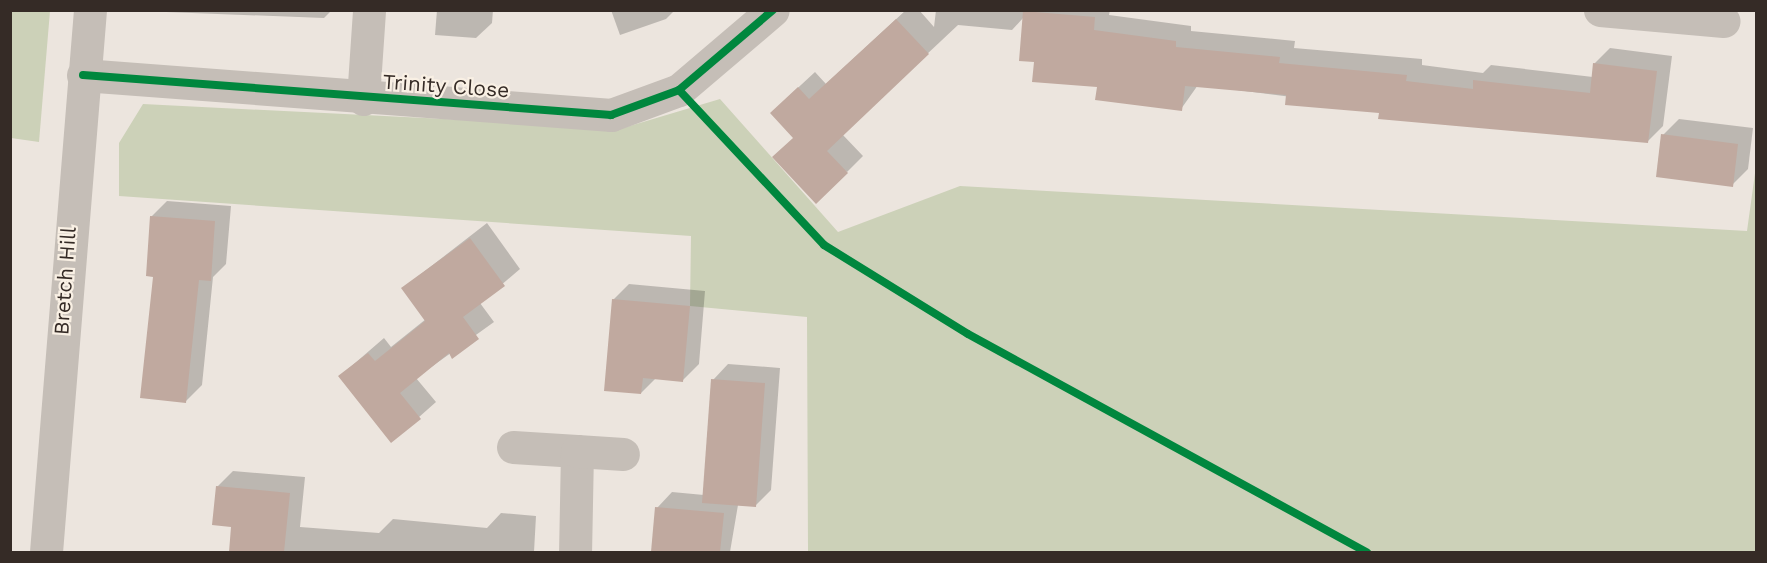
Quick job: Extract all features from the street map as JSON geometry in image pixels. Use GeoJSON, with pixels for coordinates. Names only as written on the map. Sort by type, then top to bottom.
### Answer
{"type":"FeatureCollection","features":[{"type":"Feature","properties":{"kind":"street","name":"Bretch Hill"},"geometry":{"type":"LineString","coordinates":[[46,552],[90,10]]}},
{"type":"Feature","properties":{"kind":"street","name":"Trinity Close"},"geometry":{"type":"LineString","coordinates":[[363,99],[369,10]]}},
{"type":"Feature","properties":{"kind":"street","name":"Trinity Close"},"geometry":{"type":"LineString","coordinates":[[83,75],[363,99],[611,115],[679,90],[773,10]]}},
{"type":"Feature","properties":{"kind":"street"},"geometry":{"type":"LineString","coordinates":[[1600,10],[1724,21]]}},
{"type":"Feature","properties":{"kind":"street"},"geometry":{"type":"LineString","coordinates":[[513,447],[623,454]]}},
{"type":"Feature","properties":{"kind":"street"},"geometry":{"type":"LineString","coordinates":[[575,552],[577,451]]}},
{"type":"Feature","properties":{"kind":"green space"},"geometry":{"type":"Polygon","coordinates":[[[10,11],[50,11],[39,142],[11,138],[10,11]]]}},
{"type":"Feature","properties":{"kind":"green space"},"geometry":{"type":"Polygon","coordinates":[[[720,99],[838,232],[960,186],[1747,231],[1756,166],[1756,552],[808,552],[807,317],[690,306],[691,236],[119,196],[119,143],[143,104],[623,128],[720,99]]]}},
{"type":"Feature","properties":{"kind":"building"},"geometry":{"type":"Polygon","coordinates":[[[1023,11],[1095,17],[1094,30],[1176,41],[1176,47],[1280,57],[1279,63],[1407,75],[1406,81],[1473,89],[1473,80],[1590,93],[1593,63],[1657,71],[1648,143],[1378,119],[1379,113],[1285,105],[1286,95],[1185,86],[1182,111],[1095,100],[1097,87],[1032,82],[1034,62],[1019,61],[1023,11]]]}},
{"type":"Feature","properties":{"kind":"building"},"geometry":{"type":"Polygon","coordinates":[[[896,19],[929,54],[827,151],[848,173],[816,204],[772,157],[793,138],[770,113],[798,87],[809,99],[896,19]]]}},
{"type":"Feature","properties":{"kind":"building"},"geometry":{"type":"Polygon","coordinates":[[[1661,134],[1738,144],[1733,187],[1656,177],[1661,134]]]}},
{"type":"Feature","properties":{"kind":"building"},"geometry":{"type":"Polygon","coordinates":[[[150,216],[215,221],[211,281],[199,280],[186,403],[140,398],[153,277],[146,276],[150,216]]]}},
{"type":"Feature","properties":{"kind":"building"},"geometry":{"type":"Polygon","coordinates":[[[470,238],[505,286],[463,317],[479,339],[452,359],[449,353],[400,393],[421,419],[391,443],[338,376],[368,353],[375,361],[425,321],[401,288],[470,238]]]}},
{"type":"Feature","properties":{"kind":"building"},"geometry":{"type":"Polygon","coordinates":[[[612,299],[690,306],[683,382],[643,378],[641,394],[604,391],[612,299]]]}},
{"type":"Feature","properties":{"kind":"building"},"geometry":{"type":"Polygon","coordinates":[[[711,379],[765,383],[756,507],[702,503],[711,379]]]}},
{"type":"Feature","properties":{"kind":"building"},"geometry":{"type":"Polygon","coordinates":[[[216,486],[290,493],[284,552],[229,552],[231,527],[212,525],[216,486]]]}},
{"type":"Feature","properties":{"kind":"building"},"geometry":{"type":"Polygon","coordinates":[[[655,507],[724,513],[720,552],[651,552],[655,507]]]}},
{"type":"Feature","properties":{"kind":"cycle path"},"geometry":{"type":"LineString","coordinates":[[83,75],[611,115],[679,90],[773,10]]}},
{"type":"Feature","properties":{"kind":"cycle path"},"geometry":{"type":"LineString","coordinates":[[679,90],[824,245],[968,334],[1367,552]]}}]}
